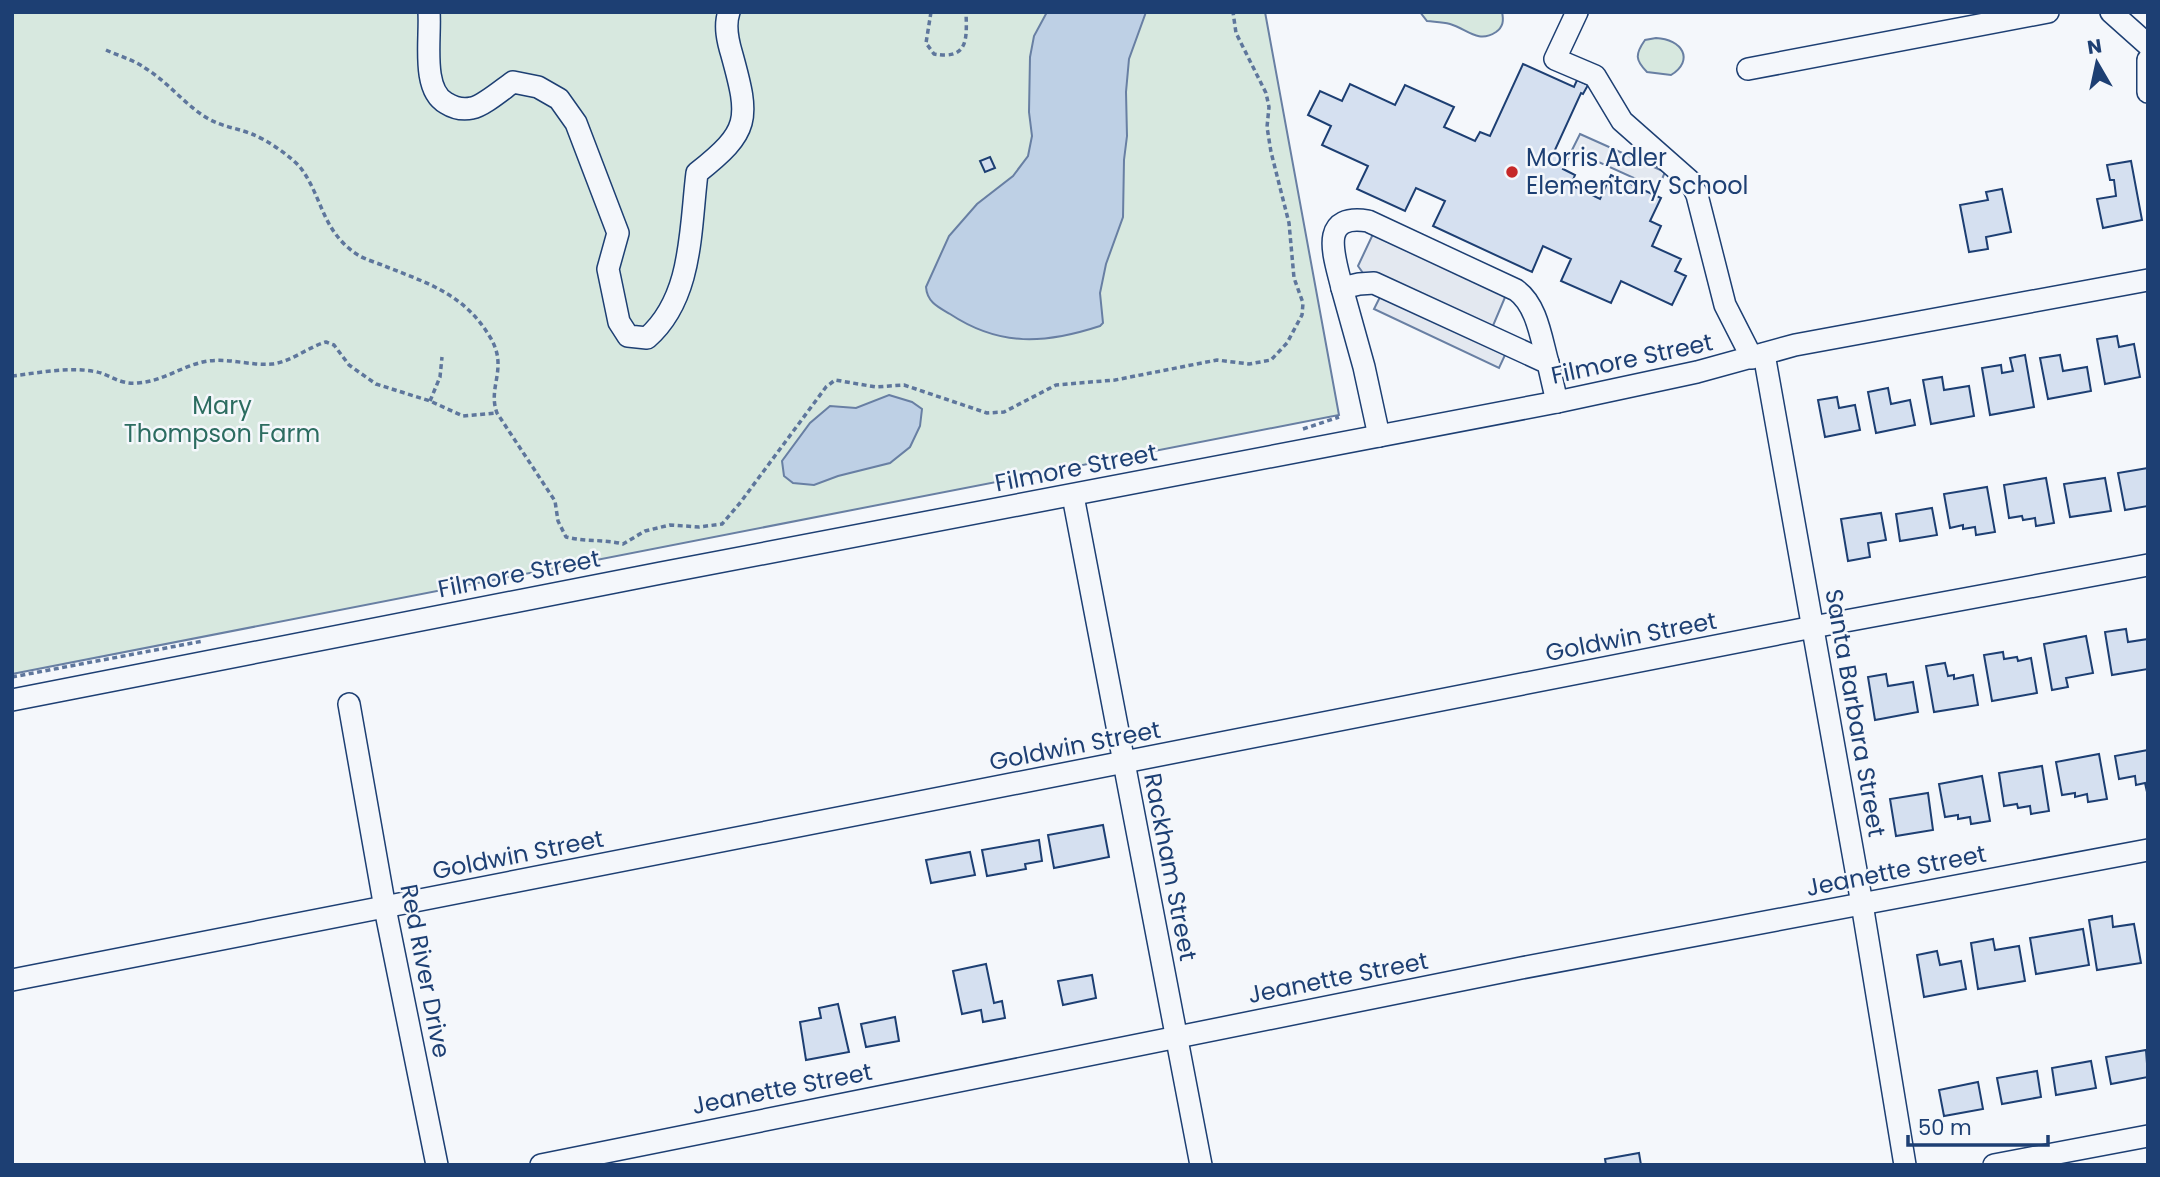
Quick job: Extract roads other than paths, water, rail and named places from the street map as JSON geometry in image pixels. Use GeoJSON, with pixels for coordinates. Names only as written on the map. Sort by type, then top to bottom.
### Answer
{"type":"FeatureCollection","features":[{"type":"Feature","properties":{"kind":"street"},"geometry":{"type":"LineString","coordinates":[[429,12],[429,64],[432,84],[438,98],[455,108],[473,108],[513,82],[538,87],[559,99],[576,123],[618,233],[608,269],[619,323],[628,336],[647,338],[662,324],[688,261],[697,173],[729,147],[742,125],[743,104],[729,47],[726,21],[729,12]]}},
{"type":"Feature","properties":{"kind":"street","name":"Santa Barbara Street"},"geometry":{"type":"LineString","coordinates":[[1577,12],[1555,59],[1594,76],[1622,121],[1690,181],[1697,195],[1725,305],[1758,356],[1814,628],[1905,1165]]}},
{"type":"Feature","properties":{"kind":"street"},"geometry":{"type":"LineString","coordinates":[[1748,69],[2048,12]]}},
{"type":"Feature","properties":{"kind":"street"},"geometry":{"type":"LineString","coordinates":[[2111,12],[2148,45]]}},
{"type":"Feature","properties":{"kind":"street"},"geometry":{"type":"LineString","coordinates":[[2148,60],[2148,92]]}},
{"type":"Feature","properties":{"kind":"street"},"geometry":{"type":"LineString","coordinates":[[1380,436],[1332,245],[1336,230],[1343,221],[1352,219],[1368,221],[1524,296],[1531,307],[1557,402]]}},
{"type":"Feature","properties":{"kind":"street","name":"Filmore Street"},"geometry":{"type":"LineString","coordinates":[[12,700],[1557,402],[1670,379],[1795,345],[2148,280]]}},
{"type":"Feature","properties":{"kind":"street"},"geometry":{"type":"LineString","coordinates":[[1342,288],[1374,283],[1548,363]]}},
{"type":"Feature","properties":{"kind":"street","name":"Rackham Street"},"geometry":{"type":"LineString","coordinates":[[1073,496],[1201,1165]]}},
{"type":"Feature","properties":{"kind":"street","name":"Goldwin Street"},"geometry":{"type":"LineString","coordinates":[[12,980],[2148,565]]}},
{"type":"Feature","properties":{"kind":"street","name":"Red River Drive"},"geometry":{"type":"LineString","coordinates":[[349,704],[385,908],[437,1165]]}},
{"type":"Feature","properties":{"kind":"street","name":"Jeanette Street"},"geometry":{"type":"LineString","coordinates":[[541,1165],[1521,968],[2148,850]]}},
{"type":"Feature","properties":{"kind":"street"},"geometry":{"type":"LineString","coordinates":[[1994,1165],[2148,1136]]}},
{"type":"Feature","properties":{"kind":"water"},"geometry":{"type":"Polygon","coordinates":[[[1047,12],[1146,12],[1129,59],[1123,217],[1106,264],[1100,293],[1103,323],[1060,336],[1023,339],[1005,337],[969,325],[934,304],[928,297],[926,287],[949,236],[977,204],[1013,176],[1028,156],[1032,136],[1029,112],[1030,57],[1034,36],[1047,12]]]}},
{"type":"Feature","properties":{"kind":"water"},"geometry":{"type":"Polygon","coordinates":[[[889,395],[912,402],[922,409],[920,426],[910,447],[890,463],[814,485],[793,483],[784,476],[782,461],[810,423],[830,406],[856,408],[889,395]]]}},
{"type":"Feature","properties":{"kind":"place","name":"Morris Adler Elementary School"},"geometry":{"type":"Point","coordinates":[1512,172]}},
{"type":"Feature","properties":{"kind":"park label","name":"Mary Thompson Farm"},"geometry":{"type":"Point","coordinates":[222,420]}}]}
